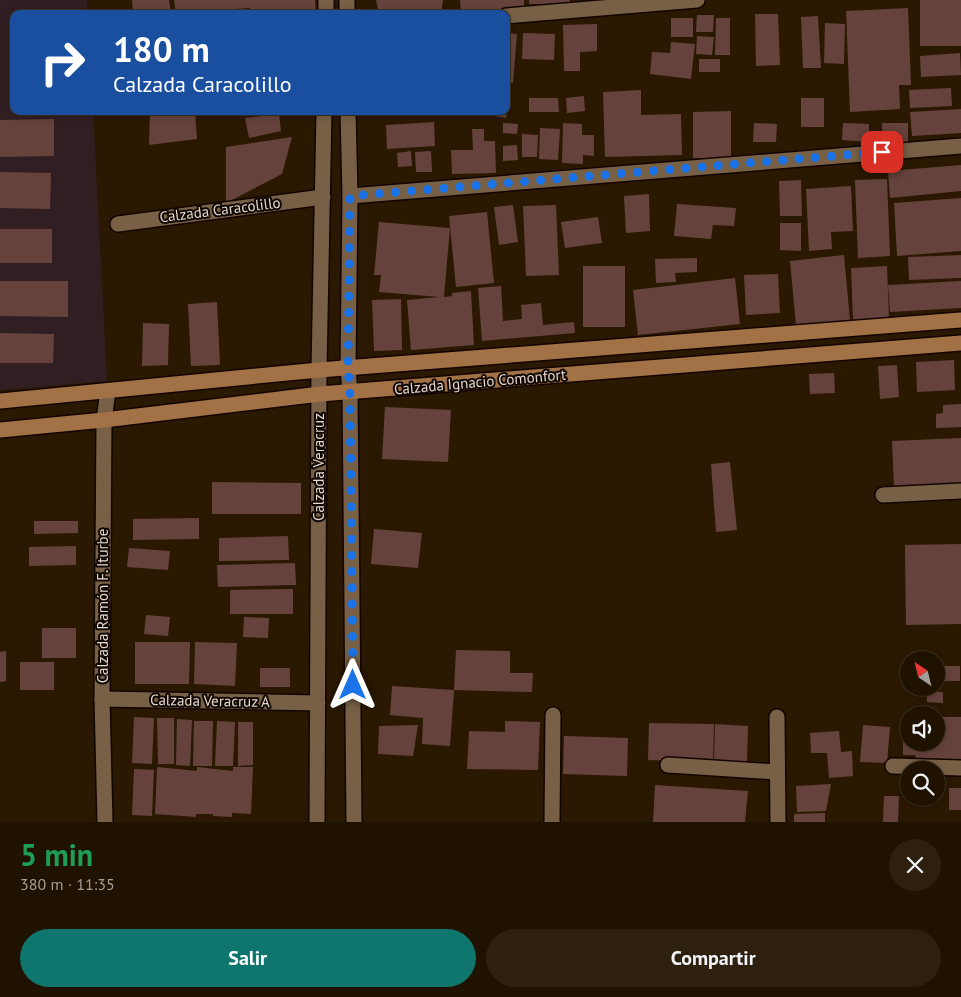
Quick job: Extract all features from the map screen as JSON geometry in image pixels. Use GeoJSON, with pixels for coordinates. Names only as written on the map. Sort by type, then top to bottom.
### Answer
{"type":"FeatureCollection","features":[{"type":"Feature","properties":{"kind":"main road","name":"Calzada Ignacio Comonfort"},"geometry":{"type":"LineString","coordinates":[[0,401],[319,370],[961,320]]}},
{"type":"Feature","properties":{"kind":"main road","name":"Calzada Ignacio Comonfort"},"geometry":{"type":"LineString","coordinates":[[0,430],[104,420],[320,394],[961,343]]}},
{"type":"Feature","properties":{"kind":"street"},"geometry":{"type":"LineString","coordinates":[[510,16],[697,0]]}},
{"type":"Feature","properties":{"kind":"street","name":"Calzada Veracruz"},"geometry":{"type":"LineString","coordinates":[[317,822],[319,370],[324,115]]}},
{"type":"Feature","properties":{"kind":"street","name":"Calzada Veracruz"},"geometry":{"type":"LineString","coordinates":[[348,115],[350,196],[348,368],[350,392],[354,822]]}},
{"type":"Feature","properties":{"kind":"street"},"geometry":{"type":"LineString","coordinates":[[350,196],[961,146]]}},
{"type":"Feature","properties":{"kind":"street","name":"Calzada Caracolillo"},"geometry":{"type":"LineString","coordinates":[[118,224],[323,197]]}},
{"type":"Feature","properties":{"kind":"street","name":"Calzada Ramón F. Iturbe"},"geometry":{"type":"LineString","coordinates":[[104,822],[102,698],[104,420],[108,391]]}},
{"type":"Feature","properties":{"kind":"street"},"geometry":{"type":"LineString","coordinates":[[883,495],[961,491]]}},
{"type":"Feature","properties":{"kind":"street","name":"Calzada Veracruz A"},"geometry":{"type":"LineString","coordinates":[[102,698],[318,704]]}},
{"type":"Feature","properties":{"kind":"street"},"geometry":{"type":"LineString","coordinates":[[552,715],[552,822]]}},
{"type":"Feature","properties":{"kind":"street"},"geometry":{"type":"LineString","coordinates":[[777,717],[778,822]]}},
{"type":"Feature","properties":{"kind":"street"},"geometry":{"type":"LineString","coordinates":[[668,765],[777,772]]}},
{"type":"Feature","properties":{"kind":"street"},"geometry":{"type":"LineString","coordinates":[[893,766],[961,768]]}},
{"type":"Feature","properties":{"kind":"shaded area"},"geometry":{"type":"Polygon","coordinates":[[[0,0],[87,0],[87,10],[10,10],[10,115],[93,115],[107,381],[0,390],[0,0]]]}},
{"type":"Feature","properties":{"kind":"building"},"geometry":{"type":"Polygon","coordinates":[[[132,0],[169,0],[170,10],[133,10],[132,0]]]}},
{"type":"Feature","properties":{"kind":"building"},"geometry":{"type":"Polygon","coordinates":[[[174,0],[315,0],[316,10],[250,10],[250,8],[235,10],[175,10],[174,0]]]}},
{"type":"Feature","properties":{"kind":"building"},"geometry":{"type":"Polygon","coordinates":[[[376,0],[443,0],[442,10],[378,10],[376,0]]]}},
{"type":"Feature","properties":{"kind":"building"},"geometry":{"type":"Polygon","coordinates":[[[460,0],[524,0],[524,8],[461,10],[460,0]]]}},
{"type":"Feature","properties":{"kind":"building"},"geometry":{"type":"Polygon","coordinates":[[[529,0],[570,0],[570,4],[529,4],[529,0]]]}},
{"type":"Feature","properties":{"kind":"building"},"geometry":{"type":"Polygon","coordinates":[[[920,0],[961,0],[961,46],[920,46],[920,0]]]}},
{"type":"Feature","properties":{"kind":"building"},"geometry":{"type":"Polygon","coordinates":[[[908,8],[911,85],[899,85],[900,109],[850,112],[846,11],[908,8]]]}},
{"type":"Feature","properties":{"kind":"building"},"geometry":{"type":"Polygon","coordinates":[[[755,14],[778,14],[780,65],[756,66],[755,14]]]}},
{"type":"Feature","properties":{"kind":"building"},"geometry":{"type":"Polygon","coordinates":[[[697,15],[714,15],[713,32],[696,32],[697,15]]]}},
{"type":"Feature","properties":{"kind":"building"},"geometry":{"type":"Polygon","coordinates":[[[818,16],[821,68],[803,68],[801,17],[818,16]]]}},
{"type":"Feature","properties":{"kind":"building"},"geometry":{"type":"Polygon","coordinates":[[[671,18],[693,18],[693,37],[671,37],[671,18]]]}},
{"type":"Feature","properties":{"kind":"building"},"geometry":{"type":"Polygon","coordinates":[[[716,18],[730,18],[730,55],[715,55],[716,18]]]}},
{"type":"Feature","properties":{"kind":"building"},"geometry":{"type":"Polygon","coordinates":[[[825,23],[845,24],[844,64],[824,63],[825,23]]]}},
{"type":"Feature","properties":{"kind":"building"},"geometry":{"type":"Polygon","coordinates":[[[597,24],[597,51],[580,52],[580,71],[564,71],[563,25],[597,24]]]}},
{"type":"Feature","properties":{"kind":"building"},"geometry":{"type":"Polygon","coordinates":[[[510,33],[517,34],[513,83],[510,83],[510,33]]]}},
{"type":"Feature","properties":{"kind":"building"},"geometry":{"type":"Polygon","coordinates":[[[523,33],[555,34],[554,60],[522,59],[523,33]]]}},
{"type":"Feature","properties":{"kind":"building"},"geometry":{"type":"Polygon","coordinates":[[[697,36],[714,37],[712,55],[696,54],[697,36]]]}},
{"type":"Feature","properties":{"kind":"building"},"geometry":{"type":"Polygon","coordinates":[[[671,42],[695,44],[691,79],[650,74],[652,52],[670,53],[671,42]]]}},
{"type":"Feature","properties":{"kind":"building"},"geometry":{"type":"Polygon","coordinates":[[[960,53],[961,75],[921,77],[920,56],[960,53]]]}},
{"type":"Feature","properties":{"kind":"building"},"geometry":{"type":"Polygon","coordinates":[[[699,59],[720,59],[720,72],[699,72],[699,59]]]}},
{"type":"Feature","properties":{"kind":"building"},"geometry":{"type":"Polygon","coordinates":[[[951,88],[952,106],[910,108],[909,90],[951,88]]]}},
{"type":"Feature","properties":{"kind":"building"},"geometry":{"type":"Polygon","coordinates":[[[641,90],[641,115],[681,114],[682,155],[605,157],[603,92],[641,90]]]}},
{"type":"Feature","properties":{"kind":"building"},"geometry":{"type":"Polygon","coordinates":[[[584,96],[585,111],[567,113],[566,98],[584,96]]]}},
{"type":"Feature","properties":{"kind":"building"},"geometry":{"type":"Polygon","coordinates":[[[529,98],[558,98],[559,112],[529,112],[529,98]]]}},
{"type":"Feature","properties":{"kind":"building"},"geometry":{"type":"Polygon","coordinates":[[[801,98],[824,98],[824,127],[801,127],[801,98]]]}},
{"type":"Feature","properties":{"kind":"building"},"geometry":{"type":"Polygon","coordinates":[[[961,109],[961,133],[912,136],[910,112],[961,109]]]}},
{"type":"Feature","properties":{"kind":"building"},"geometry":{"type":"Polygon","coordinates":[[[731,111],[731,158],[693,158],[693,112],[731,111]]]}},
{"type":"Feature","properties":{"kind":"building"},"geometry":{"type":"Polygon","coordinates":[[[150,115],[195,115],[197,139],[149,145],[150,115]]]}},
{"type":"Feature","properties":{"kind":"building"},"geometry":{"type":"Polygon","coordinates":[[[279,115],[281,131],[249,138],[245,118],[279,115]]]}},
{"type":"Feature","properties":{"kind":"building"},"geometry":{"type":"Polygon","coordinates":[[[495,115],[506,115],[506,118],[495,115]]]}},
{"type":"Feature","properties":{"kind":"building"},"geometry":{"type":"Polygon","coordinates":[[[54,119],[54,156],[0,157],[0,120],[54,119]]]}},
{"type":"Feature","properties":{"kind":"building"},"geometry":{"type":"Polygon","coordinates":[[[434,122],[435,146],[387,149],[386,125],[434,122]]]}},
{"type":"Feature","properties":{"kind":"building"},"geometry":{"type":"Polygon","coordinates":[[[503,123],[518,124],[517,134],[503,133],[503,123]]]}},
{"type":"Feature","properties":{"kind":"building"},"geometry":{"type":"Polygon","coordinates":[[[563,123],[582,124],[582,135],[594,135],[594,156],[583,155],[583,164],[562,163],[563,123]]]}},
{"type":"Feature","properties":{"kind":"building"},"geometry":{"type":"Polygon","coordinates":[[[754,123],[777,124],[776,142],[753,142],[754,123]]]}},
{"type":"Feature","properties":{"kind":"building"},"geometry":{"type":"Polygon","coordinates":[[[843,123],[869,124],[869,142],[842,140],[843,123]]]}},
{"type":"Feature","properties":{"kind":"building"},"geometry":{"type":"Polygon","coordinates":[[[882,123],[908,123],[908,142],[882,143],[882,123]]]}},
{"type":"Feature","properties":{"kind":"building"},"geometry":{"type":"Polygon","coordinates":[[[540,128],[560,129],[558,160],[539,159],[540,128]]]}},
{"type":"Feature","properties":{"kind":"building"},"geometry":{"type":"Polygon","coordinates":[[[472,129],[484,129],[484,141],[495,141],[496,173],[452,174],[451,150],[473,150],[472,129]]]}},
{"type":"Feature","properties":{"kind":"building"},"geometry":{"type":"Polygon","coordinates":[[[522,134],[538,135],[537,157],[522,157],[522,134]]]}},
{"type":"Feature","properties":{"kind":"building"},"geometry":{"type":"Polygon","coordinates":[[[292,137],[282,174],[226,203],[226,147],[292,137]]]}},
{"type":"Feature","properties":{"kind":"building"},"geometry":{"type":"Polygon","coordinates":[[[517,145],[518,160],[503,161],[503,146],[517,145]]]}},
{"type":"Feature","properties":{"kind":"building"},"geometry":{"type":"Polygon","coordinates":[[[411,151],[412,166],[398,167],[397,153],[411,151]]]}},
{"type":"Feature","properties":{"kind":"building"},"geometry":{"type":"Polygon","coordinates":[[[431,151],[432,172],[416,172],[415,152],[431,151]]]}},
{"type":"Feature","properties":{"kind":"building"},"geometry":{"type":"Polygon","coordinates":[[[961,165],[961,191],[890,198],[888,171],[961,165]]]}},
{"type":"Feature","properties":{"kind":"building"},"geometry":{"type":"Polygon","coordinates":[[[0,172],[51,173],[50,209],[0,208],[0,172]]]}},
{"type":"Feature","properties":{"kind":"building"},"geometry":{"type":"Polygon","coordinates":[[[887,179],[890,256],[858,258],[855,180],[887,179]]]}},
{"type":"Feature","properties":{"kind":"building"},"geometry":{"type":"Polygon","coordinates":[[[801,180],[802,216],[780,216],[779,181],[801,180]]]}},
{"type":"Feature","properties":{"kind":"building"},"geometry":{"type":"Polygon","coordinates":[[[851,186],[853,231],[831,232],[832,249],[809,251],[806,189],[851,186]]]}},
{"type":"Feature","properties":{"kind":"building"},"geometry":{"type":"Polygon","coordinates":[[[649,194],[650,231],[626,233],[624,196],[649,194]]]}},
{"type":"Feature","properties":{"kind":"building"},"geometry":{"type":"Polygon","coordinates":[[[961,198],[961,251],[897,256],[894,203],[961,198]]]}},
{"type":"Feature","properties":{"kind":"building"},"geometry":{"type":"Polygon","coordinates":[[[677,204],[736,208],[734,226],[713,225],[711,239],[674,236],[677,204]]]}},
{"type":"Feature","properties":{"kind":"building"},"geometry":{"type":"Polygon","coordinates":[[[513,205],[518,242],[499,245],[494,207],[513,205]]]}},
{"type":"Feature","properties":{"kind":"building"},"geometry":{"type":"Polygon","coordinates":[[[556,205],[559,275],[526,276],[523,206],[556,205]]]}},
{"type":"Feature","properties":{"kind":"building"},"geometry":{"type":"Polygon","coordinates":[[[487,212],[494,283],[456,287],[449,216],[487,212]]]}},
{"type":"Feature","properties":{"kind":"building"},"geometry":{"type":"Polygon","coordinates":[[[598,217],[602,243],[565,248],[561,222],[598,217]]]}},
{"type":"Feature","properties":{"kind":"building"},"geometry":{"type":"Polygon","coordinates":[[[379,222],[450,228],[444,297],[452,296],[452,293],[471,291],[474,345],[411,350],[407,300],[440,297],[379,292],[381,275],[374,275],[379,222]]]}},
{"type":"Feature","properties":{"kind":"building"},"geometry":{"type":"Polygon","coordinates":[[[780,223],[801,223],[801,251],[780,250],[780,223]]]}},
{"type":"Feature","properties":{"kind":"building"},"geometry":{"type":"Polygon","coordinates":[[[0,229],[52,229],[52,263],[0,263],[0,229]]]}},
{"type":"Feature","properties":{"kind":"building"},"geometry":{"type":"Polygon","coordinates":[[[844,255],[850,320],[796,326],[790,261],[844,255]]]}},
{"type":"Feature","properties":{"kind":"building"},"geometry":{"type":"Polygon","coordinates":[[[961,255],[961,278],[909,280],[908,257],[961,255]]]}},
{"type":"Feature","properties":{"kind":"building"},"geometry":{"type":"Polygon","coordinates":[[[697,258],[697,272],[675,273],[676,282],[656,283],[655,259],[697,258]]]}},
{"type":"Feature","properties":{"kind":"building"},"geometry":{"type":"Polygon","coordinates":[[[583,266],[625,266],[625,327],[583,327],[583,266]]]}},
{"type":"Feature","properties":{"kind":"building"},"geometry":{"type":"Polygon","coordinates":[[[887,266],[889,318],[853,320],[851,268],[887,266]]]}},
{"type":"Feature","properties":{"kind":"building"},"geometry":{"type":"Polygon","coordinates":[[[778,274],[780,313],[746,315],[744,275],[778,274]]]}},
{"type":"Feature","properties":{"kind":"building"},"geometry":{"type":"Polygon","coordinates":[[[735,278],[740,324],[638,335],[633,290],[735,278]]]}},
{"type":"Feature","properties":{"kind":"building"},"geometry":{"type":"Polygon","coordinates":[[[0,281],[68,281],[68,317],[0,316],[0,281]]]}},
{"type":"Feature","properties":{"kind":"building"},"geometry":{"type":"Polygon","coordinates":[[[961,281],[961,308],[890,312],[888,285],[961,281]]]}},
{"type":"Feature","properties":{"kind":"building"},"geometry":{"type":"Polygon","coordinates":[[[501,286],[503,321],[522,319],[521,305],[541,303],[543,325],[574,322],[575,333],[482,341],[478,288],[501,286]]]}},
{"type":"Feature","properties":{"kind":"building"},"geometry":{"type":"Polygon","coordinates":[[[401,299],[402,350],[374,351],[372,300],[401,299]]]}},
{"type":"Feature","properties":{"kind":"building"},"geometry":{"type":"Polygon","coordinates":[[[217,302],[220,365],[191,366],[188,304],[217,302]]]}},
{"type":"Feature","properties":{"kind":"building"},"geometry":{"type":"Polygon","coordinates":[[[143,323],[169,324],[168,365],[142,366],[143,323]]]}},
{"type":"Feature","properties":{"kind":"building"},"geometry":{"type":"Polygon","coordinates":[[[0,333],[54,334],[53,363],[0,363],[0,333]]]}},
{"type":"Feature","properties":{"kind":"building"},"geometry":{"type":"Polygon","coordinates":[[[954,360],[955,390],[917,392],[916,362],[954,360]]]}},
{"type":"Feature","properties":{"kind":"building"},"geometry":{"type":"Polygon","coordinates":[[[897,365],[899,397],[880,399],[878,366],[897,365]]]}},
{"type":"Feature","properties":{"kind":"building"},"geometry":{"type":"Polygon","coordinates":[[[834,373],[835,393],[810,394],[809,374],[834,373]]]}},
{"type":"Feature","properties":{"kind":"building"},"geometry":{"type":"Polygon","coordinates":[[[961,404],[961,427],[936,428],[936,414],[943,413],[943,405],[961,404]]]}},
{"type":"Feature","properties":{"kind":"building"},"geometry":{"type":"Polygon","coordinates":[[[385,407],[451,410],[448,462],[382,459],[385,407]]]}},
{"type":"Feature","properties":{"kind":"building"},"geometry":{"type":"Polygon","coordinates":[[[961,438],[961,484],[894,487],[892,441],[961,438]]]}},
{"type":"Feature","properties":{"kind":"building"},"geometry":{"type":"Polygon","coordinates":[[[730,462],[737,530],[716,532],[711,464],[730,462]]]}},
{"type":"Feature","properties":{"kind":"building"},"geometry":{"type":"Polygon","coordinates":[[[212,482],[301,483],[301,514],[212,514],[212,482]]]}},
{"type":"Feature","properties":{"kind":"building"},"geometry":{"type":"Polygon","coordinates":[[[199,518],[199,539],[133,540],[133,519],[199,518]]]}},
{"type":"Feature","properties":{"kind":"building"},"geometry":{"type":"Polygon","coordinates":[[[34,521],[78,521],[78,533],[34,534],[34,521]]]}},
{"type":"Feature","properties":{"kind":"building"},"geometry":{"type":"Polygon","coordinates":[[[374,529],[422,533],[418,568],[371,564],[374,529]]]}},
{"type":"Feature","properties":{"kind":"building"},"geometry":{"type":"Polygon","coordinates":[[[288,536],[289,560],[219,561],[219,538],[288,536]]]}},
{"type":"Feature","properties":{"kind":"building"},"geometry":{"type":"Polygon","coordinates":[[[961,544],[961,624],[906,625],[905,545],[961,544]]]}},
{"type":"Feature","properties":{"kind":"building"},"geometry":{"type":"Polygon","coordinates":[[[76,546],[76,565],[29,566],[29,547],[76,546]]]}},
{"type":"Feature","properties":{"kind":"building"},"geometry":{"type":"Polygon","coordinates":[[[129,548],[170,551],[168,570],[127,567],[129,548]]]}},
{"type":"Feature","properties":{"kind":"building"},"geometry":{"type":"Polygon","coordinates":[[[295,563],[296,585],[218,587],[217,565],[295,563]]]}},
{"type":"Feature","properties":{"kind":"building"},"geometry":{"type":"Polygon","coordinates":[[[293,589],[293,614],[230,614],[230,590],[293,589]]]}},
{"type":"Feature","properties":{"kind":"building"},"geometry":{"type":"Polygon","coordinates":[[[146,615],[170,617],[168,636],[144,634],[146,615]]]}},
{"type":"Feature","properties":{"kind":"building"},"geometry":{"type":"Polygon","coordinates":[[[244,617],[269,618],[268,638],[243,637],[244,617]]]}},
{"type":"Feature","properties":{"kind":"building"},"geometry":{"type":"Polygon","coordinates":[[[42,628],[76,628],[76,658],[42,658],[42,628]]]}},
{"type":"Feature","properties":{"kind":"building"},"geometry":{"type":"Polygon","coordinates":[[[135,642],[190,642],[189,684],[135,684],[135,642]]]}},
{"type":"Feature","properties":{"kind":"building"},"geometry":{"type":"Polygon","coordinates":[[[195,642],[237,643],[235,686],[194,684],[195,642]]]}},
{"type":"Feature","properties":{"kind":"building"},"geometry":{"type":"Polygon","coordinates":[[[456,650],[510,651],[510,673],[533,673],[532,692],[454,690],[456,650]]]}},
{"type":"Feature","properties":{"kind":"building"},"geometry":{"type":"Polygon","coordinates":[[[6,651],[6,681],[0,682],[0,652],[6,651]]]}},
{"type":"Feature","properties":{"kind":"building"},"geometry":{"type":"Polygon","coordinates":[[[20,662],[54,662],[54,690],[20,690],[20,662]]]}},
{"type":"Feature","properties":{"kind":"building"},"geometry":{"type":"Polygon","coordinates":[[[945,666],[960,666],[960,681],[945,681],[945,666]]]}},
{"type":"Feature","properties":{"kind":"building"},"geometry":{"type":"Polygon","coordinates":[[[260,668],[290,668],[290,687],[260,687],[260,668]]]}},
{"type":"Feature","properties":{"kind":"building"},"geometry":{"type":"Polygon","coordinates":[[[392,686],[454,690],[450,746],[422,744],[423,718],[390,715],[392,686]]]}},
{"type":"Feature","properties":{"kind":"building"},"geometry":{"type":"Polygon","coordinates":[[[927,696],[943,696],[943,703],[927,702],[927,696]]]}},
{"type":"Feature","properties":{"kind":"building"},"geometry":{"type":"Polygon","coordinates":[[[134,717],[154,718],[152,764],[132,763],[134,717]]]}},
{"type":"Feature","properties":{"kind":"building"},"geometry":{"type":"Polygon","coordinates":[[[945,717],[961,717],[961,762],[917,761],[915,755],[903,755],[903,751],[945,751],[945,717]]]}},
{"type":"Feature","properties":{"kind":"building"},"geometry":{"type":"Polygon","coordinates":[[[157,718],[174,718],[174,764],[158,764],[157,718]]]}},
{"type":"Feature","properties":{"kind":"building"},"geometry":{"type":"Polygon","coordinates":[[[177,719],[192,720],[190,766],[176,765],[177,719]]]}},
{"type":"Feature","properties":{"kind":"building"},"geometry":{"type":"Polygon","coordinates":[[[194,721],[213,721],[212,766],[193,766],[194,721]]]}},
{"type":"Feature","properties":{"kind":"building"},"geometry":{"type":"Polygon","coordinates":[[[217,721],[235,722],[233,766],[215,766],[217,721]]]}},
{"type":"Feature","properties":{"kind":"building"},"geometry":{"type":"Polygon","coordinates":[[[505,721],[540,722],[538,770],[467,769],[469,731],[505,732],[505,721]]]}},
{"type":"Feature","properties":{"kind":"building"},"geometry":{"type":"Polygon","coordinates":[[[238,722],[253,722],[253,765],[238,766],[238,722]]]}},
{"type":"Feature","properties":{"kind":"building"},"geometry":{"type":"Polygon","coordinates":[[[649,723],[714,724],[713,762],[648,760],[649,723]]]}},
{"type":"Feature","properties":{"kind":"building"},"geometry":{"type":"Polygon","coordinates":[[[715,724],[748,726],[747,763],[714,762],[715,724]]]}},
{"type":"Feature","properties":{"kind":"building"},"geometry":{"type":"Polygon","coordinates":[[[418,725],[413,756],[378,754],[379,726],[418,725]]]}},
{"type":"Feature","properties":{"kind":"building"},"geometry":{"type":"Polygon","coordinates":[[[863,725],[890,727],[887,763],[860,762],[863,725]]]}},
{"type":"Feature","properties":{"kind":"building"},"geometry":{"type":"Polygon","coordinates":[[[839,731],[841,752],[852,751],[853,776],[829,778],[827,753],[811,753],[810,733],[839,731]]]}},
{"type":"Feature","properties":{"kind":"building"},"geometry":{"type":"Polygon","coordinates":[[[564,736],[628,738],[627,776],[563,774],[564,736]]]}},
{"type":"Feature","properties":{"kind":"building"},"geometry":{"type":"Polygon","coordinates":[[[157,767],[197,771],[197,767],[233,771],[233,767],[253,767],[251,814],[232,813],[232,817],[196,814],[196,817],[155,814],[157,767]]]}},
{"type":"Feature","properties":{"kind":"building"},"geometry":{"type":"Polygon","coordinates":[[[134,769],[154,770],[152,816],[132,815],[134,769]]]}},
{"type":"Feature","properties":{"kind":"building"},"geometry":{"type":"Polygon","coordinates":[[[831,784],[826,811],[797,812],[796,786],[831,784]]]}},
{"type":"Feature","properties":{"kind":"building"},"geometry":{"type":"Polygon","coordinates":[[[655,785],[748,791],[745,822],[653,822],[655,785]]]}},
{"type":"Feature","properties":{"kind":"building"},"geometry":{"type":"Polygon","coordinates":[[[949,788],[961,788],[961,810],[949,810],[949,788]]]}},
{"type":"Feature","properties":{"kind":"building"},"geometry":{"type":"Polygon","coordinates":[[[884,796],[899,796],[898,822],[883,822],[884,796]]]}},
{"type":"Feature","properties":{"kind":"building"},"geometry":{"type":"Polygon","coordinates":[[[825,813],[825,822],[794,822],[794,814],[825,813]]]}},
{"type":"Feature","properties":{"kind":"route"},"geometry":{"type":"LineString","coordinates":[[353,685],[350,392],[348,368],[350,196],[882,152]]}}]}
